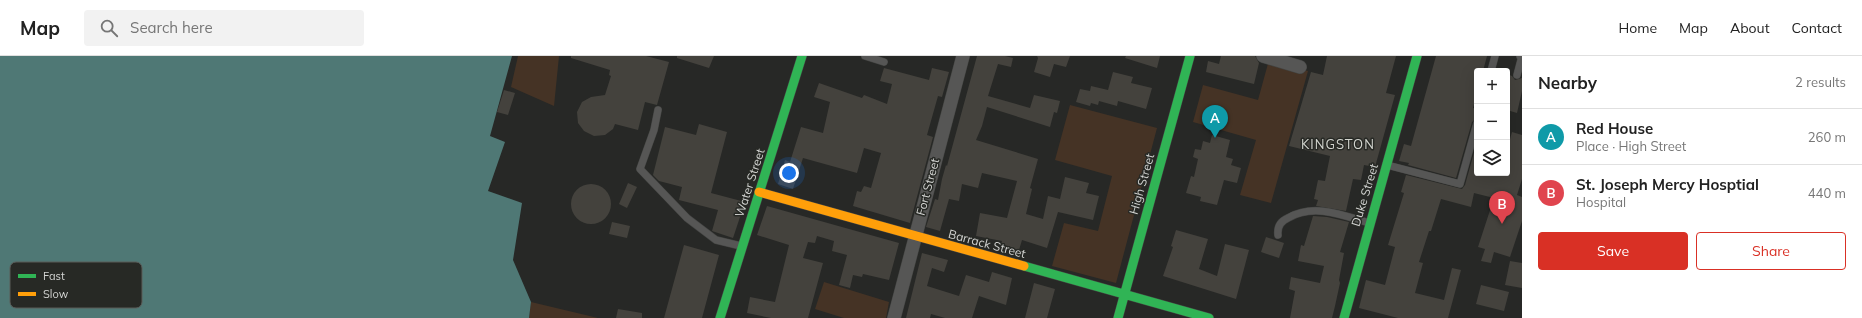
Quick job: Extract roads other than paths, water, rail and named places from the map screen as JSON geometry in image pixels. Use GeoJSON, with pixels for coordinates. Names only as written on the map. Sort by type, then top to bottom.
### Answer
{"type":"FeatureCollection","features":[{"type":"Feature","properties":{"kind":"street","name":"Water Street"},"geometry":{"type":"LineString","coordinates":[[720,318],[802,56]]}},
{"type":"Feature","properties":{"kind":"street","name":"Fort Street"},"geometry":{"type":"LineString","coordinates":[[894,318],[963,56]]}},
{"type":"Feature","properties":{"kind":"street","name":"High Street"},"geometry":{"type":"LineString","coordinates":[[1118,318],[1190,56]]}},
{"type":"Feature","properties":{"kind":"street"},"geometry":{"type":"LineString","coordinates":[[1263,56],[1300,67]]}},
{"type":"Feature","properties":{"kind":"street","name":"Duke Street"},"geometry":{"type":"LineString","coordinates":[[1344,318],[1369,223],[1417,56]]}},
{"type":"Feature","properties":{"kind":"street","name":"Barrack Street"},"geometry":{"type":"LineString","coordinates":[[759,192],[1209,318]]}},
{"type":"Feature","properties":{"kind":"lane"},"geometry":{"type":"LineString","coordinates":[[865,56],[884,62]]}},
{"type":"Feature","properties":{"kind":"lane"},"geometry":{"type":"LineString","coordinates":[[1492,68],[1495,56]]}},
{"type":"Feature","properties":{"kind":"lane"},"geometry":{"type":"LineString","coordinates":[[1517,75],[1522,56],[1520,56]]}},
{"type":"Feature","properties":{"kind":"lane"},"geometry":{"type":"LineString","coordinates":[[658,110],[654,130],[640,169],[687,218],[716,240],[742,246]]}},
{"type":"Feature","properties":{"kind":"lane"},"geometry":{"type":"LineString","coordinates":[[1386,165],[1460,184],[1474,134]]}},
{"type":"Feature","properties":{"kind":"lane"},"geometry":{"type":"LineString","coordinates":[[1278,235],[1277,229],[1282,221],[1297,213],[1312,210],[1337,214],[1369,223]]}},
{"type":"Feature","properties":{"kind":"water"},"geometry":{"type":"Polygon","coordinates":[[[0,56],[512,56],[490,136],[505,142],[488,191],[522,203],[513,260],[531,302],[529,318],[0,318],[0,56]]]}},
{"type":"Feature","properties":{"kind":"place","name":"Red House"},"geometry":{"type":"Point","coordinates":[1215,138]}},
{"type":"Feature","properties":{"kind":"place","name":"St. Joseph Mercy Hosptial"},"geometry":{"type":"Point","coordinates":[1502,224]}},
{"type":"Feature","properties":{"kind":"district","name":"KINGSTON"},"geometry":{"type":"Point","coordinates":[1338,144]}}]}
